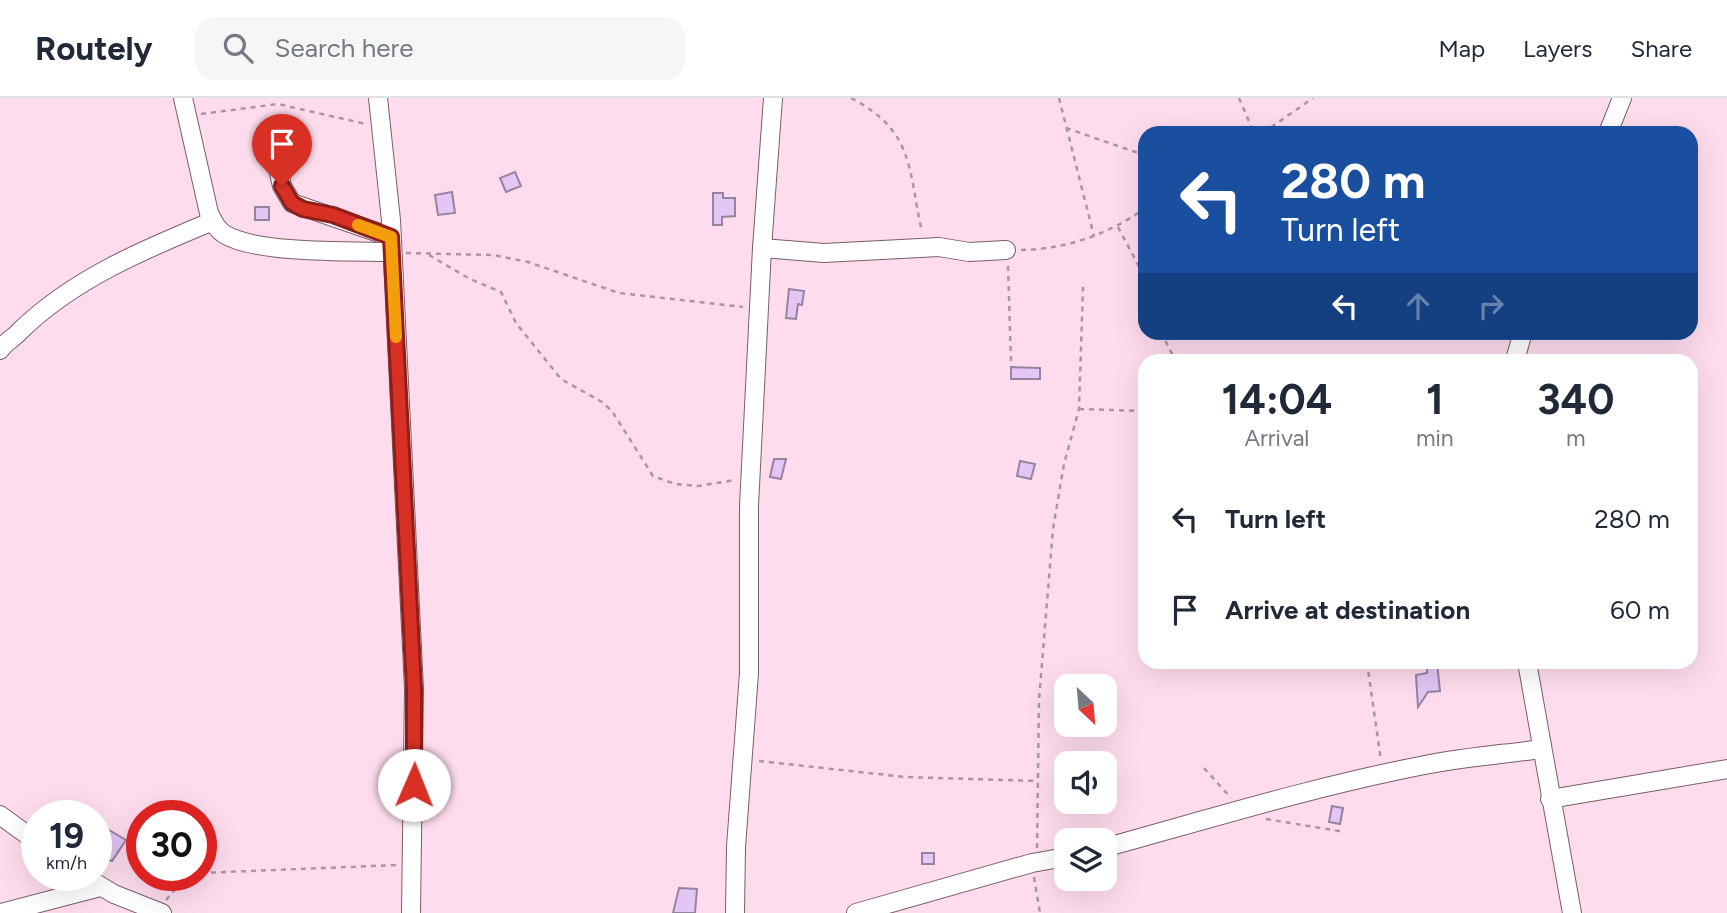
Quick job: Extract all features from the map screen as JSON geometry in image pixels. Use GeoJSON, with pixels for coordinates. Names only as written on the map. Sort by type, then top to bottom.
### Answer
{"type":"FeatureCollection","features":[{"type":"Feature","properties":{"kind":"street"},"geometry":{"type":"LineString","coordinates":[[183,98],[213,220],[218,230],[227,237],[256,243],[391,244]]}},
{"type":"Feature","properties":{"kind":"street"},"geometry":{"type":"LineString","coordinates":[[378,98],[391,244],[414,689],[411,913]]}},
{"type":"Feature","properties":{"kind":"street"},"geometry":{"type":"LineString","coordinates":[[734,913],[749,685],[752,476],[762,247],[774,98]]}},
{"type":"Feature","properties":{"kind":"street"},"geometry":{"type":"LineString","coordinates":[[1611,126],[1622,98]]}},
{"type":"Feature","properties":{"kind":"street"},"geometry":{"type":"LineString","coordinates":[[274,152],[282,186],[292,203],[391,244]]}},
{"type":"Feature","properties":{"kind":"street"},"geometry":{"type":"LineString","coordinates":[[0,350],[44,310],[81,284],[136,254],[213,220]]}},
{"type":"Feature","properties":{"kind":"street"},"geometry":{"type":"LineString","coordinates":[[762,247],[824,254],[925,248],[969,252],[1006,250]]}},
{"type":"Feature","properties":{"kind":"street"},"geometry":{"type":"LineString","coordinates":[[1528,669],[1572,913]]}},
{"type":"Feature","properties":{"kind":"street"},"geometry":{"type":"LineString","coordinates":[[1117,844],[1382,775],[1432,764],[1541,749]]}},
{"type":"Feature","properties":{"kind":"street"},"geometry":{"type":"LineString","coordinates":[[1550,799],[1727,769]]}},
{"type":"Feature","properties":{"kind":"street"},"geometry":{"type":"LineString","coordinates":[[0,815],[21,830]]}},
{"type":"Feature","properties":{"kind":"street"},"geometry":{"type":"LineString","coordinates":[[856,913],[1034,862],[1054,859]]}},
{"type":"Feature","properties":{"kind":"street"},"geometry":{"type":"LineString","coordinates":[[1,913],[85,891]]}},
{"type":"Feature","properties":{"kind":"street"},"geometry":{"type":"LineString","coordinates":[[110,891],[160,912]]}},
{"type":"Feature","properties":{"kind":"path"},"geometry":{"type":"LineString","coordinates":[[851,98],[884,120],[902,141],[925,248]]}},
{"type":"Feature","properties":{"kind":"path"},"geometry":{"type":"LineString","coordinates":[[1059,98],[1094,236]]}},
{"type":"Feature","properties":{"kind":"path"},"geometry":{"type":"LineString","coordinates":[[1239,98],[1251,126]]}},
{"type":"Feature","properties":{"kind":"path"},"geometry":{"type":"LineString","coordinates":[[1273,126],[1313,98]]}},
{"type":"Feature","properties":{"kind":"path"},"geometry":{"type":"LineString","coordinates":[[187,116],[278,104],[381,128]]}},
{"type":"Feature","properties":{"kind":"path"},"geometry":{"type":"LineString","coordinates":[[1066,128],[1138,153]]}},
{"type":"Feature","properties":{"kind":"path"},"geometry":{"type":"LineString","coordinates":[[1011,361],[1006,250],[1052,248],[1118,227],[1138,213]]}},
{"type":"Feature","properties":{"kind":"path"},"geometry":{"type":"LineString","coordinates":[[1118,227],[1138,265]]}},
{"type":"Feature","properties":{"kind":"path"},"geometry":{"type":"LineString","coordinates":[[391,244],[429,255],[470,279],[501,292],[516,323],[561,380],[602,402],[612,411],[653,475],[675,484],[698,485],[752,476]]}},
{"type":"Feature","properties":{"kind":"path"},"geometry":{"type":"LineString","coordinates":[[429,255],[493,255],[528,262],[619,293],[645,298],[760,307]]}},
{"type":"Feature","properties":{"kind":"path"},"geometry":{"type":"LineString","coordinates":[[1040,913],[1034,862],[1038,700],[1053,529],[1064,464],[1079,410],[1083,287]]}},
{"type":"Feature","properties":{"kind":"path"},"geometry":{"type":"LineString","coordinates":[[1079,410],[1138,411]]}},
{"type":"Feature","properties":{"kind":"path"},"geometry":{"type":"LineString","coordinates":[[1368,669],[1382,775]]}},
{"type":"Feature","properties":{"kind":"path"},"geometry":{"type":"LineString","coordinates":[[743,759],[839,772],[1038,781]]}},
{"type":"Feature","properties":{"kind":"path"},"geometry":{"type":"LineString","coordinates":[[1204,768],[1242,810],[1268,819],[1345,832]]}},
{"type":"Feature","properties":{"kind":"path"},"geometry":{"type":"LineString","coordinates":[[217,872],[411,865]]}},
{"type":"Feature","properties":{"kind":"path"},"geometry":{"type":"LineString","coordinates":[[160,912],[175,891]]}},
{"type":"Feature","properties":{"kind":"building"},"geometry":{"type":"Polygon","coordinates":[[[515,172],[521,186],[506,192],[500,178],[515,172]]]}},
{"type":"Feature","properties":{"kind":"building"},"geometry":{"type":"Polygon","coordinates":[[[452,192],[455,213],[438,215],[435,195],[452,192]]]}},
{"type":"Feature","properties":{"kind":"building"},"geometry":{"type":"Polygon","coordinates":[[[713,193],[723,193],[723,198],[735,198],[735,216],[722,217],[722,225],[713,225],[713,193]]]}},
{"type":"Feature","properties":{"kind":"building"},"geometry":{"type":"Polygon","coordinates":[[[255,207],[269,207],[269,220],[255,220],[255,207]]]}},
{"type":"Feature","properties":{"kind":"building"},"geometry":{"type":"Polygon","coordinates":[[[789,289],[804,291],[802,305],[798,304],[796,319],[786,318],[789,289]]]}},
{"type":"Feature","properties":{"kind":"building"},"geometry":{"type":"Polygon","coordinates":[[[1011,367],[1040,368],[1040,379],[1011,379],[1011,367]]]}},
{"type":"Feature","properties":{"kind":"building"},"geometry":{"type":"Polygon","coordinates":[[[774,459],[786,459],[781,479],[770,477],[774,459]]]}},
{"type":"Feature","properties":{"kind":"building"},"geometry":{"type":"Polygon","coordinates":[[[1020,461],[1035,464],[1031,479],[1017,476],[1020,461]]]}},
{"type":"Feature","properties":{"kind":"building"},"geometry":{"type":"Polygon","coordinates":[[[1427,669],[1438,669],[1440,691],[1428,692],[1418,707],[1416,675],[1427,673],[1427,669]]]}},
{"type":"Feature","properties":{"kind":"building"},"geometry":{"type":"Polygon","coordinates":[[[1332,806],[1343,808],[1340,824],[1329,822],[1332,806]]]}},
{"type":"Feature","properties":{"kind":"building"},"geometry":{"type":"Polygon","coordinates":[[[112,832],[126,840],[112,861],[112,832]]]}},
{"type":"Feature","properties":{"kind":"building"},"geometry":{"type":"Polygon","coordinates":[[[922,853],[934,853],[934,864],[922,864],[922,853]]]}},
{"type":"Feature","properties":{"kind":"building"},"geometry":{"type":"Polygon","coordinates":[[[679,888],[697,889],[695,913],[673,913],[679,888]]]}},
{"type":"Feature","properties":{"kind":"slow traffic"},"geometry":{"type":"LineString","coordinates":[[358,225],[391,237],[396,337]]}},
{"type":"Feature","properties":{"kind":"route"},"geometry":{"type":"LineString","coordinates":[[282,186],[292,203],[303,209],[333,215],[391,237],[414,689],[414,785]]}}]}
